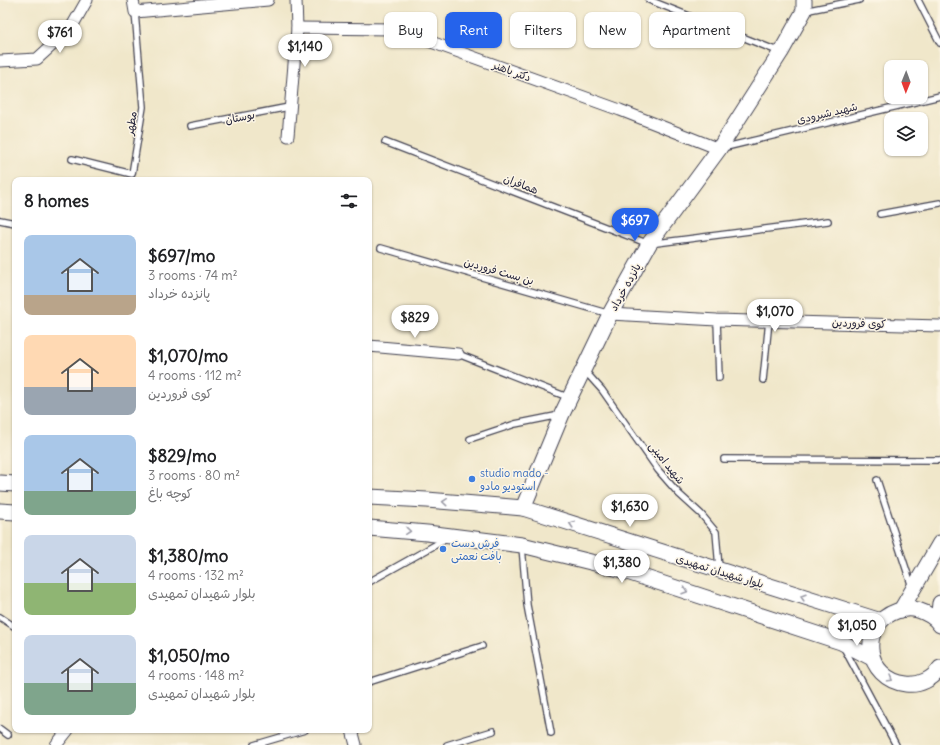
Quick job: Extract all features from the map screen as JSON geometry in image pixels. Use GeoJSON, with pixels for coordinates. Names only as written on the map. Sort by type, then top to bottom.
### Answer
{"type":"FeatureCollection","features":[{"type":"Feature","properties":{"kind":"main road","name":"پانزده خرداد"},"geometry":{"type":"LineString","coordinates":[[523,508],[562,414],[610,314],[649,244],[719,149],[781,52],[804,5]]}},
{"type":"Feature","properties":{"kind":"main road"},"geometry":{"type":"LineString","coordinates":[[0,483],[12,484]]}},
{"type":"Feature","properties":{"kind":"main road","name":"بلوار شهیدان تمهیدی"},"geometry":{"type":"LineString","coordinates":[[372,497],[523,508],[881,621]]}},
{"type":"Feature","properties":{"kind":"main road"},"geometry":{"type":"LineString","coordinates":[[0,511],[12,512]]}},
{"type":"Feature","properties":{"kind":"main road"},"geometry":{"type":"LineString","coordinates":[[372,528],[522,545],[615,568],[841,642],[872,658]]}},
{"type":"Feature","properties":{"kind":"main road"},"geometry":{"type":"LineString","coordinates":[[901,610],[940,543]]}},
{"type":"Feature","properties":{"kind":"main road"},"geometry":{"type":"LineString","coordinates":[[939,624],[940,603]]}},
{"type":"Feature","properties":{"kind":"main road"},"geometry":{"type":"LineString","coordinates":[[938,674],[922,682],[910,685],[898,683],[886,678],[878,669],[872,658],[870,648],[871,638],[875,629],[890,613],[913,609],[924,612],[939,624]]}},
{"type":"Feature","properties":{"kind":"street"},"geometry":{"type":"LineString","coordinates":[[0,61],[37,59],[71,28],[87,0]]}},
{"type":"Feature","properties":{"kind":"street"},"geometry":{"type":"LineString","coordinates":[[133,0],[135,12],[268,0]]}},
{"type":"Feature","properties":{"kind":"street"},"geometry":{"type":"LineString","coordinates":[[288,136],[289,107],[297,28],[296,0]]}},
{"type":"Feature","properties":{"kind":"street","name":"دکتر باهنر"},"geometry":{"type":"LineString","coordinates":[[297,28],[395,29],[620,110],[719,149]]}},
{"type":"Feature","properties":{"kind":"street","name":"کوی فروردین"},"geometry":{"type":"LineString","coordinates":[[610,314],[717,320],[940,326]]}},
{"type":"Feature","properties":{"kind":"street"},"geometry":{"type":"LineString","coordinates":[[372,346],[458,354]]}},
{"type":"Feature","properties":{"kind":"street"},"geometry":{"type":"LineString","coordinates":[[56,745],[66,733]]}},
{"type":"Feature","properties":{"kind":"street"},"geometry":{"type":"LineString","coordinates":[[353,733],[356,745]]}},
{"type":"Feature","properties":{"kind":"lane"},"geometry":{"type":"LineString","coordinates":[[649,0],[781,52]]}},
{"type":"Feature","properties":{"kind":"lane"},"geometry":{"type":"LineString","coordinates":[[804,5],[859,0]]}},
{"type":"Feature","properties":{"kind":"lane"},"geometry":{"type":"LineString","coordinates":[[918,0],[940,42]]}},
{"type":"Feature","properties":{"kind":"lane","name":"مطهر"},"geometry":{"type":"LineString","coordinates":[[72,159],[132,174],[143,107],[135,12]]}},
{"type":"Feature","properties":{"kind":"lane","name":"شهید شیرودی"},"geometry":{"type":"LineString","coordinates":[[719,149],[940,96]]}},
{"type":"Feature","properties":{"kind":"lane","name":"بوستان"},"geometry":{"type":"LineString","coordinates":[[190,126],[289,107]]}},
{"type":"Feature","properties":{"kind":"lane","name":"همافران"},"geometry":{"type":"LineString","coordinates":[[385,142],[649,244]]}},
{"type":"Feature","properties":{"kind":"lane"},"geometry":{"type":"LineString","coordinates":[[880,214],[940,203]]}},
{"type":"Feature","properties":{"kind":"lane"},"geometry":{"type":"LineString","coordinates":[[0,220],[12,222]]}},
{"type":"Feature","properties":{"kind":"lane"},"geometry":{"type":"LineString","coordinates":[[649,244],[828,220]]}},
{"type":"Feature","properties":{"kind":"lane","name":"بن بست فروردین"},"geometry":{"type":"LineString","coordinates":[[381,248],[610,314]]}},
{"type":"Feature","properties":{"kind":"lane"},"geometry":{"type":"LineString","coordinates":[[717,320],[719,378]]}},
{"type":"Feature","properties":{"kind":"lane"},"geometry":{"type":"LineString","coordinates":[[763,380],[769,321]]}},
{"type":"Feature","properties":{"kind":"lane"},"geometry":{"type":"LineString","coordinates":[[458,354],[570,398]]}},
{"type":"Feature","properties":{"kind":"lane","name":"شهید امینی"},"geometry":{"type":"LineString","coordinates":[[584,370],[602,390],[658,470],[679,494],[701,514],[716,532],[720,571]]}},
{"type":"Feature","properties":{"kind":"lane"},"geometry":{"type":"LineString","coordinates":[[470,439],[516,424],[562,414]]}},
{"type":"Feature","properties":{"kind":"lane"},"geometry":{"type":"LineString","coordinates":[[724,459],[940,460]]}},
{"type":"Feature","properties":{"kind":"lane"},"geometry":{"type":"LineString","coordinates":[[877,480],[913,590]]}},
{"type":"Feature","properties":{"kind":"lane"},"geometry":{"type":"LineString","coordinates":[[372,580],[452,536]]}},
{"type":"Feature","properties":{"kind":"lane"},"geometry":{"type":"LineString","coordinates":[[522,545],[527,605],[551,733]]}},
{"type":"Feature","properties":{"kind":"lane"},"geometry":{"type":"LineString","coordinates":[[0,617],[12,625]]}},
{"type":"Feature","properties":{"kind":"lane"},"geometry":{"type":"LineString","coordinates":[[841,642],[896,745]]}},
{"type":"Feature","properties":{"kind":"lane"},"geometry":{"type":"LineString","coordinates":[[372,681],[482,646]]}},
{"type":"Feature","properties":{"kind":"lane"},"geometry":{"type":"LineString","coordinates":[[0,729],[8,735]]}},
{"type":"Feature","properties":{"kind":"lane"},"geometry":{"type":"LineString","coordinates":[[447,745],[493,731]]}},
{"type":"Feature","properties":{"kind":"lane"},"geometry":{"type":"LineString","coordinates":[[254,745],[295,733]]}},
{"type":"Feature","properties":{"kind":"place","name":"studio mado - استودیو مادو"},"geometry":{"type":"Point","coordinates":[472,479]}},
{"type":"Feature","properties":{"kind":"place","name":"فرش دست بافت نعمتی"},"geometry":{"type":"Point","coordinates":[443,549]}}]}
